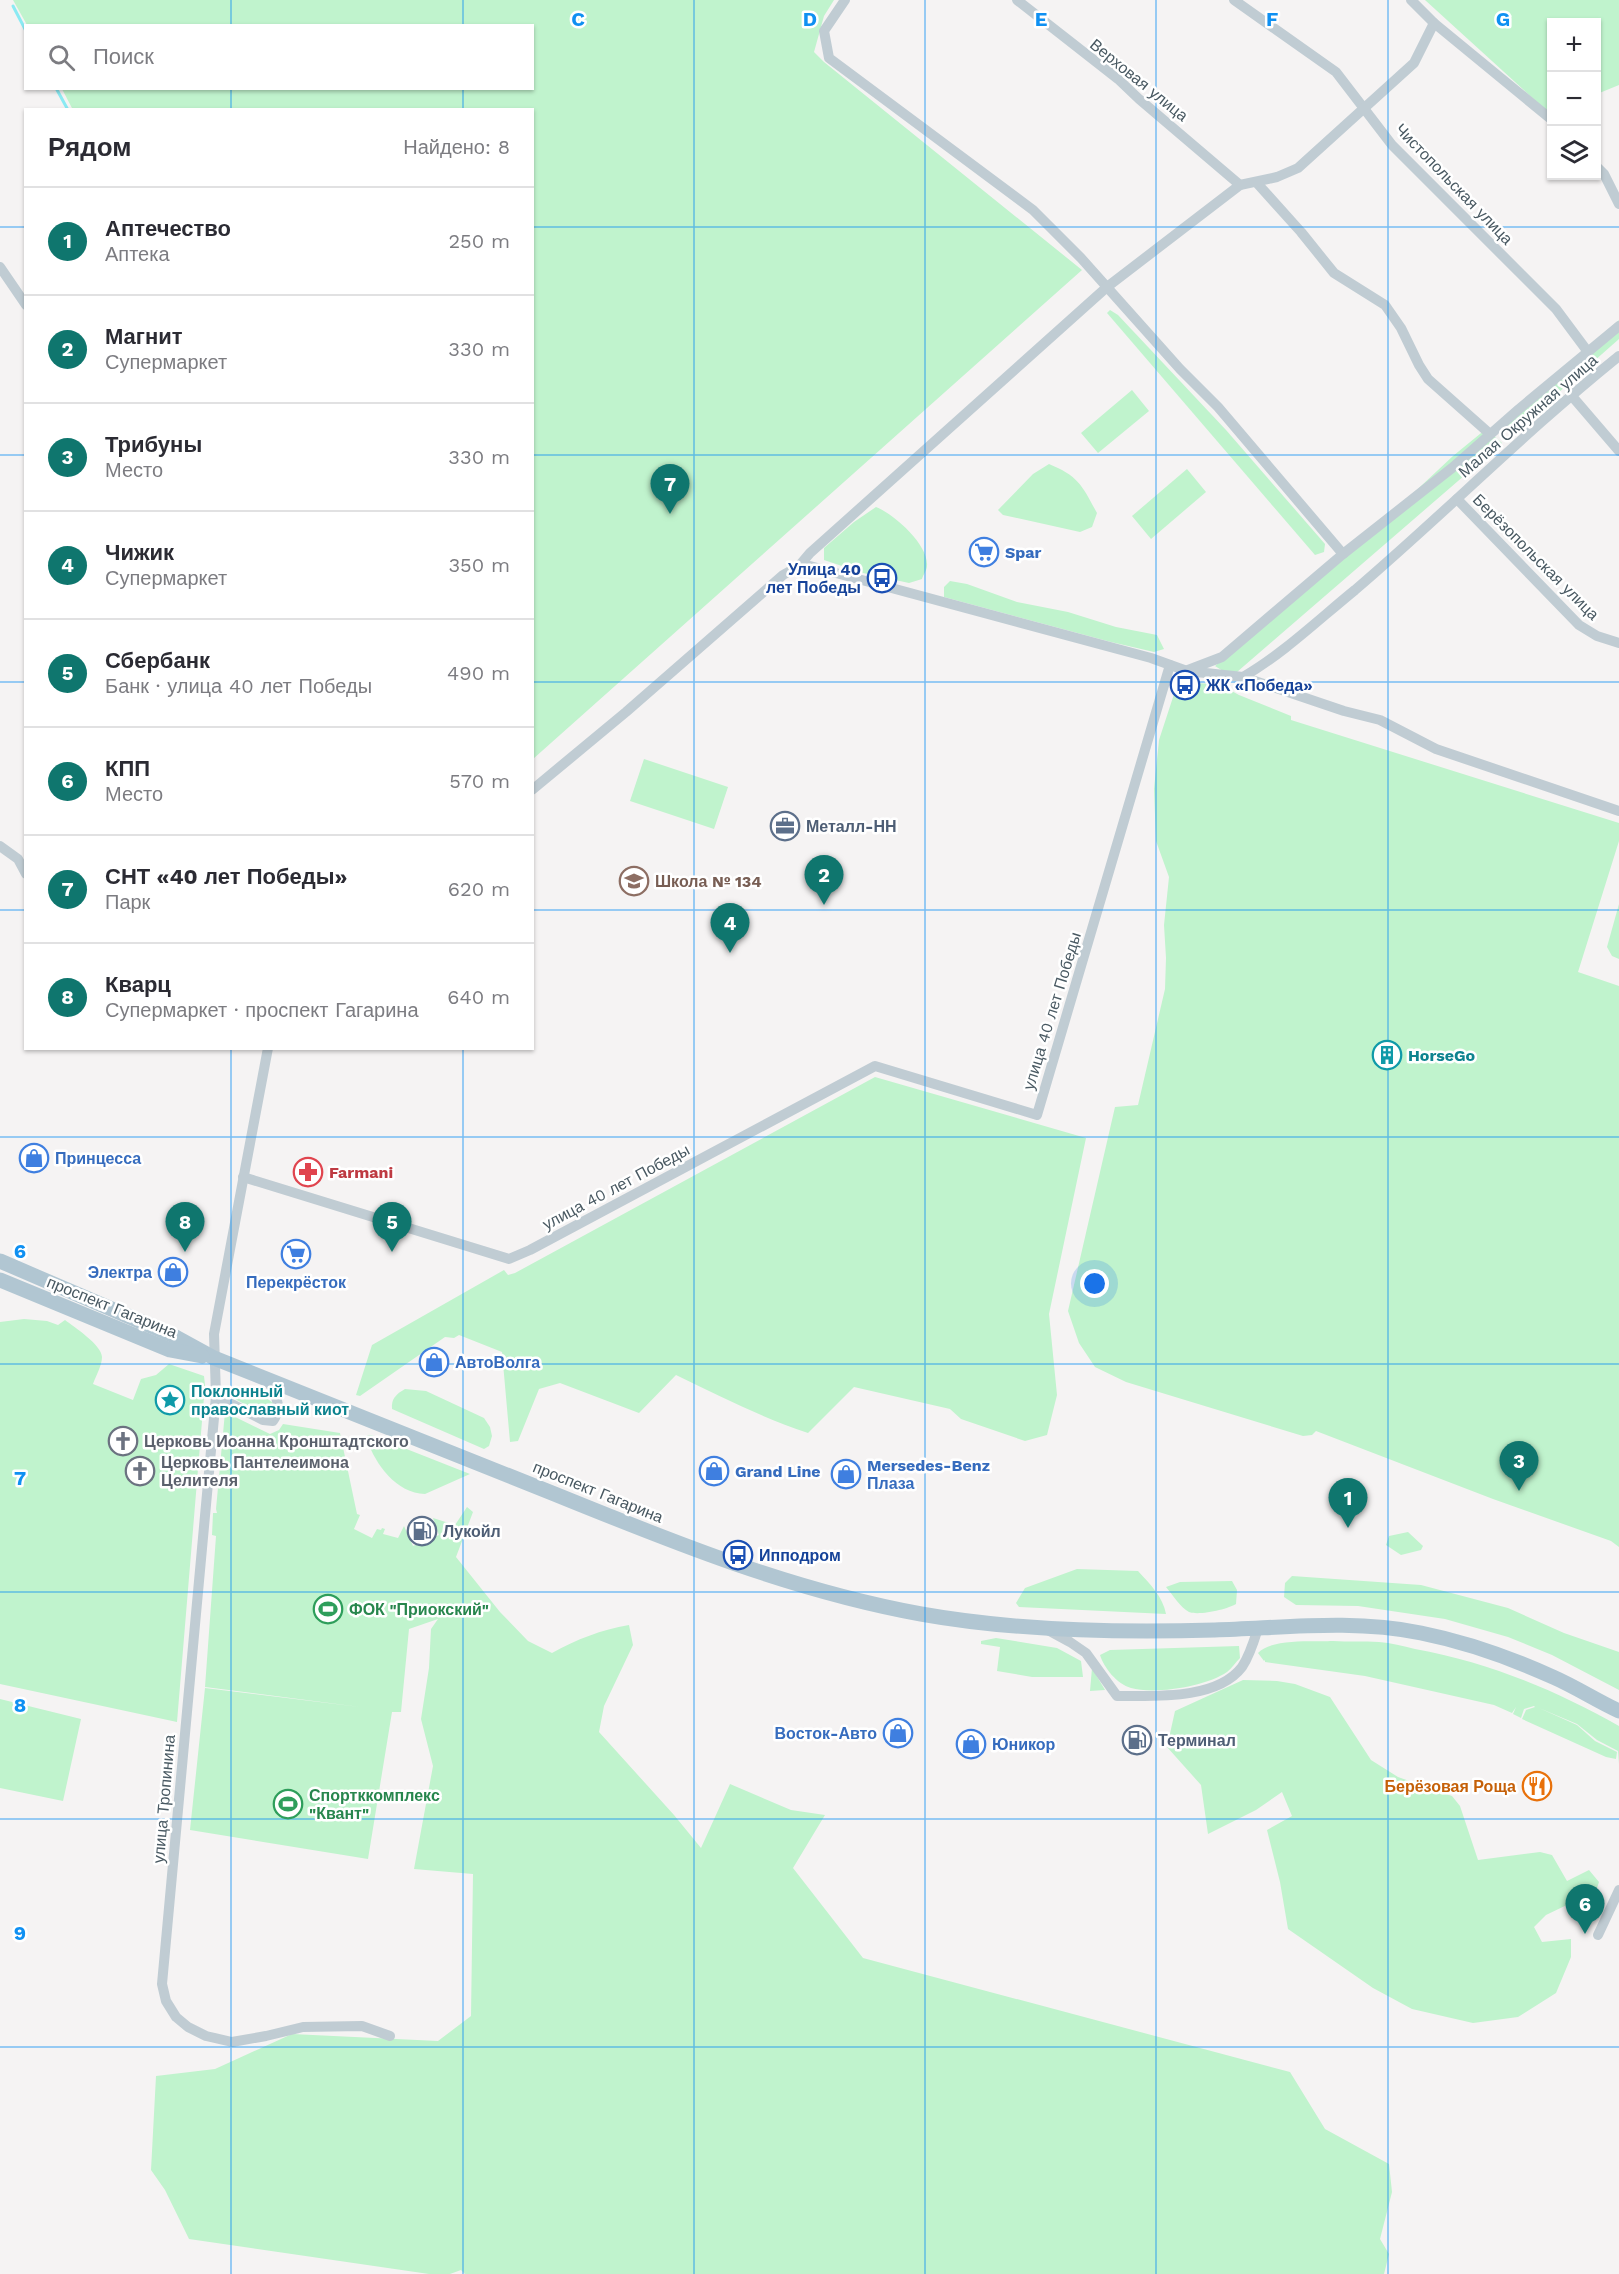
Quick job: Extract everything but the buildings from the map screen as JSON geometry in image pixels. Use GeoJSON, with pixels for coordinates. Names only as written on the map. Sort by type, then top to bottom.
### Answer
{"type":"FeatureCollection","features":[{"type":"Feature","properties":{"kind":"main road","name":"проспект Гагарина"},"geometry":{"type":"LineString","coordinates":[[0,1261],[172,1335],[214,1358],[636,1527],[814,1591],[918,1614],[1042,1627],[1135,1631],[1330,1624],[1372,1626],[1420,1633],[1468,1644],[1505,1657],[1555,1678],[1616,1710]]}},
{"type":"Feature","properties":{"kind":"main road","name":"проспект Гагарина"},"geometry":{"type":"LineString","coordinates":[[0,1280],[170,1350],[214,1358]]}},
{"type":"Feature","properties":{"kind":"street"},"geometry":{"type":"LineString","coordinates":[[845,0],[824,31],[829,58],[1033,210],[1218,407],[1343,554]]}},
{"type":"Feature","properties":{"kind":"street","name":"Верховая улица"},"geometry":{"type":"LineString","coordinates":[[1017,0],[1118,79],[1240,185]]}},
{"type":"Feature","properties":{"kind":"street","name":"Чистопольская улица"},"geometry":{"type":"LineString","coordinates":[[1234,0],[1336,72],[1392,145],[1556,309],[1588,352]]}},
{"type":"Feature","properties":{"kind":"street"},"geometry":{"type":"LineString","coordinates":[[1411,0],[1434,23],[1547,117]]}},
{"type":"Feature","properties":{"kind":"street"},"geometry":{"type":"LineString","coordinates":[[534,788],[626,712],[783,575],[800,566],[810,553],[1107,287],[1240,185],[1277,177],[1298,168],[1414,63],[1434,23]]}},
{"type":"Feature","properties":{"kind":"street"},"geometry":{"type":"LineString","coordinates":[[1601,171],[1619,204]]}},
{"type":"Feature","properties":{"kind":"street"},"geometry":{"type":"LineString","coordinates":[[1256,182],[1334,273],[1385,305],[1401,328],[1428,379],[1490,434]]}},
{"type":"Feature","properties":{"kind":"street"},"geometry":{"type":"LineString","coordinates":[[0,267],[24,302]]}},
{"type":"Feature","properties":{"kind":"street"},"geometry":{"type":"LineString","coordinates":[[1187,671],[1222,657],[1343,554],[1452,468],[1619,326]]}},
{"type":"Feature","properties":{"kind":"street","name":"Малая Окружная улица"},"geometry":{"type":"LineString","coordinates":[[1457,499],[1570,395],[1619,356]]}},
{"type":"Feature","properties":{"kind":"street"},"geometry":{"type":"LineString","coordinates":[[1570,395],[1619,451]]}},
{"type":"Feature","properties":{"kind":"street","name":"Берёзопольская улица"},"geometry":{"type":"LineString","coordinates":[[1243,677],[1272,660],[1457,499],[1579,625],[1597,636],[1619,643]]}},
{"type":"Feature","properties":{"kind":"street"},"geometry":{"type":"LineString","coordinates":[[800,566],[810,566],[920,595],[1151,658],[1187,671],[1243,677],[1305,699],[1380,720],[1436,749],[1619,811]]}},
{"type":"Feature","properties":{"kind":"street","name":"улица 40 лет Победы"},"geometry":{"type":"LineString","coordinates":[[243,1178],[508,1259],[530,1250],[875,1066],[1037,1115],[1170,665]]}},
{"type":"Feature","properties":{"kind":"street"},"geometry":{"type":"LineString","coordinates":[[0,846],[18,859],[24,870]]}},
{"type":"Feature","properties":{"kind":"street","name":"улица Тропинина"},"geometry":{"type":"LineString","coordinates":[[268,1050],[214,1334],[216,1396],[162,1984],[166,2001],[176,2017],[206,2036],[232,2042],[303,2027],[362,2026],[390,2036]]}},
{"type":"Feature","properties":{"kind":"street"},"geometry":{"type":"LineString","coordinates":[[216,1396],[263,1420],[273,1421],[279,1413],[279,1404],[267,1378]]}},
{"type":"Feature","properties":{"kind":"street"},"geometry":{"type":"LineString","coordinates":[[1042,1627],[1086,1653],[1117,1696],[1166,1696],[1203,1689],[1233,1676],[1250,1653],[1258,1628]]}},
{"type":"Feature","properties":{"kind":"street"},"geometry":{"type":"LineString","coordinates":[[1598,1935],[1619,1890]]}},
{"type":"Feature","properties":{"kind":"green space"},"geometry":{"type":"Polygon","coordinates":[[[13,0],[834,0],[824,16],[814,52],[1082,270],[534,758],[534,108],[72,108],[63,90],[534,90],[534,24],[26,24],[13,0]]]}},
{"type":"Feature","properties":{"kind":"green space"},"geometry":{"type":"Polygon","coordinates":[[[1425,0],[1619,0],[1619,85],[1601,92],[1601,18],[1547,18],[1547,111],[1425,0]]]}},
{"type":"Feature","properties":{"kind":"green space"},"geometry":{"type":"Polygon","coordinates":[[[1110,310],[1118,315],[1226,430],[1325,544],[1324,552],[1315,555],[1107,313],[1110,310]]]}},
{"type":"Feature","properties":{"kind":"green space"},"geometry":{"type":"Polygon","coordinates":[[[1619,320],[1619,339],[1515,431],[1502,420],[1619,320]]]}},
{"type":"Feature","properties":{"kind":"green space"},"geometry":{"type":"Polygon","coordinates":[[[1132,390],[1149,411],[1098,453],[1081,433],[1132,390]]]}},
{"type":"Feature","properties":{"kind":"green space"},"geometry":{"type":"Polygon","coordinates":[[[1486,429],[1502,443],[1237,672],[1223,671],[1215,666],[1343,559],[1453,456],[1486,429]]]}},
{"type":"Feature","properties":{"kind":"green space"},"geometry":{"type":"Polygon","coordinates":[[[1049,464],[1073,477],[1083,488],[1097,513],[1092,527],[1080,532],[1003,515],[998,510],[1033,474],[1049,464]]]}},
{"type":"Feature","properties":{"kind":"green space"},"geometry":{"type":"Polygon","coordinates":[[[1187,469],[1206,492],[1151,539],[1132,516],[1187,469]]]}},
{"type":"Feature","properties":{"kind":"green space"},"geometry":{"type":"Polygon","coordinates":[[[876,507],[901,523],[922,549],[927,566],[922,579],[909,583],[863,573],[824,560],[824,548],[854,522],[876,507]]]}},
{"type":"Feature","properties":{"kind":"green space"},"geometry":{"type":"Polygon","coordinates":[[[950,581],[967,584],[1017,602],[1068,612],[1116,627],[1157,635],[1164,649],[1154,652],[1111,642],[944,597],[944,587],[950,581]]]}},
{"type":"Feature","properties":{"kind":"green space"},"geometry":{"type":"Polygon","coordinates":[[[1192,683],[1219,684],[1239,695],[1291,716],[1291,720],[1619,823],[1619,841],[1578,972],[1619,986],[1619,1547],[1611,1541],[1493,1499],[1316,1431],[1312,1435],[1303,1436],[1126,1382],[1095,1367],[1079,1343],[1068,1311],[1115,1107],[1138,1105],[1165,989],[1164,925],[1169,877],[1156,841],[1154,789],[1159,740],[1176,688],[1192,683]]]}},
{"type":"Feature","properties":{"kind":"green space"},"geometry":{"type":"Polygon","coordinates":[[[644,759],[728,787],[714,829],[630,801],[644,759]]]}},
{"type":"Feature","properties":{"kind":"green space"},"geometry":{"type":"Polygon","coordinates":[[[1619,904],[1619,959],[1612,956],[1607,947],[1619,904]]]}},
{"type":"Feature","properties":{"kind":"green space"},"geometry":{"type":"Polygon","coordinates":[[[875,1077],[1086,1138],[1049,1314],[1057,1395],[1047,1435],[1025,1441],[961,1419],[950,1409],[854,1387],[808,1433],[758,1414],[676,1375],[639,1413],[560,1383],[539,1389],[518,1441],[510,1442],[502,1352],[459,1335],[454,1338],[445,1337],[360,1396],[356,1395],[372,1345],[504,1270],[508,1275],[515,1273],[875,1077]]]}},
{"type":"Feature","properties":{"kind":"green space"},"geometry":{"type":"Polygon","coordinates":[[[24,1319],[47,1321],[58,1325],[65,1320],[75,1327],[101,1352],[101,1363],[93,1384],[133,1400],[141,1379],[156,1375],[169,1364],[204,1376],[177,1722],[0,1684],[0,1322],[24,1319]]]}},
{"type":"Feature","properties":{"kind":"green space"},"geometry":{"type":"Polygon","coordinates":[[[241,1386],[251,1388],[272,1402],[275,1405],[273,1414],[265,1415],[231,1397],[232,1391],[241,1386]]]}},
{"type":"Feature","properties":{"kind":"green space"},"geometry":{"type":"Polygon","coordinates":[[[405,1389],[426,1391],[484,1418],[490,1427],[492,1436],[489,1446],[484,1449],[392,1409],[395,1397],[405,1389]]]}},
{"type":"Feature","properties":{"kind":"green space"},"geometry":{"type":"Polygon","coordinates":[[[225,1412],[270,1434],[279,1430],[283,1424],[340,1433],[357,1514],[360,1515],[354,1529],[372,1538],[377,1529],[382,1528],[385,1529],[383,1534],[398,1538],[404,1526],[413,1546],[439,1535],[433,1518],[455,1525],[467,1507],[473,1512],[456,1557],[500,1612],[528,1641],[552,1653],[589,1636],[629,1625],[633,1645],[604,1706],[599,1732],[701,1848],[730,1784],[791,1810],[825,1815],[793,1868],[863,1958],[1290,2072],[1325,2129],[1389,2164],[1392,2192],[1380,2239],[1389,2254],[1384,2274],[465,2274],[461,2270],[450,2274],[429,2274],[189,2239],[165,2190],[151,2170],[156,2076],[215,2069],[292,2034],[438,2041],[471,2016],[473,1874],[414,1869],[433,1766],[421,1719],[429,1668],[431,1629],[438,1619],[409,1629],[401,1712],[392,1712],[368,1859],[190,1830],[205,1688],[360,1707],[205,1687],[216,1536],[212,1535],[213,1513],[217,1513],[225,1412]]]}},
{"type":"Feature","properties":{"kind":"green space"},"geometry":{"type":"Polygon","coordinates":[[[371,1435],[470,1474],[425,1494],[405,1489],[388,1476],[376,1459],[367,1440],[367,1436],[371,1435]]]}},
{"type":"Feature","properties":{"kind":"green space"},"geometry":{"type":"Polygon","coordinates":[[[1408,1532],[1423,1546],[1421,1550],[1401,1555],[1386,1545],[1389,1536],[1408,1532]]]}},
{"type":"Feature","properties":{"kind":"green space"},"geometry":{"type":"Polygon","coordinates":[[[1077,1569],[1138,1571],[1159,1596],[1166,1614],[1019,1607],[1016,1603],[1025,1588],[1077,1569]]]}},
{"type":"Feature","properties":{"kind":"green space"},"geometry":{"type":"Polygon","coordinates":[[[1292,1576],[1421,1585],[1508,1608],[1564,1633],[1619,1652],[1619,1690],[1552,1655],[1508,1637],[1445,1619],[1358,1606],[1296,1605],[1284,1597],[1285,1583],[1292,1576]]]}},
{"type":"Feature","properties":{"kind":"green space"},"geometry":{"type":"Polygon","coordinates":[[[1232,1581],[1237,1590],[1236,1604],[1206,1613],[1189,1612],[1166,1587],[1180,1582],[1232,1581]]]}},
{"type":"Feature","properties":{"kind":"green space"},"geometry":{"type":"Polygon","coordinates":[[[996,1638],[1057,1648],[1081,1661],[1083,1677],[1032,1677],[997,1671],[1000,1647],[981,1644],[981,1641],[996,1638]]]}},
{"type":"Feature","properties":{"kind":"green space"},"geometry":{"type":"Polygon","coordinates":[[[1384,1642],[1469,1661],[1546,1689],[1619,1726],[1619,1764],[1618,1751],[1597,1740],[1577,1724],[1539,1708],[1577,1725],[1595,1741],[1617,1752],[1616,1759],[1606,1757],[1522,1719],[1526,1710],[1534,1706],[1524,1709],[1521,1718],[1513,1714],[1516,1707],[1512,1713],[1494,1705],[1365,1676],[1265,1662],[1258,1653],[1264,1648],[1283,1643],[1384,1642]]]}},
{"type":"Feature","properties":{"kind":"green space"},"geometry":{"type":"Polygon","coordinates":[[[1239,1646],[1240,1658],[1227,1672],[1194,1685],[1167,1690],[1141,1690],[1126,1686],[1112,1675],[1100,1655],[1110,1650],[1239,1646]]]}},
{"type":"Feature","properties":{"kind":"green space"},"geometry":{"type":"Polygon","coordinates":[[[1092,1668],[1105,1690],[1090,1691],[1092,1668]]]}},
{"type":"Feature","properties":{"kind":"green space"},"geometry":{"type":"Polygon","coordinates":[[[1243,1680],[1295,1684],[1330,1697],[1371,1760],[1398,1777],[1452,1796],[1460,1806],[1478,1860],[1540,1852],[1552,1855],[1567,1881],[1589,1870],[1599,1882],[1596,1891],[1546,1915],[1534,1927],[1542,1942],[1571,1939],[1571,1957],[1556,1993],[1518,2017],[1473,2023],[1412,2009],[1373,1988],[1288,1929],[1280,1882],[1267,1830],[1292,1816],[1282,1792],[1256,1810],[1208,1834],[1201,1785],[1167,1747],[1175,1711],[1243,1680]]]}},
{"type":"Feature","properties":{"kind":"green space"},"geometry":{"type":"Polygon","coordinates":[[[0,1699],[81,1719],[63,1801],[0,1788],[0,1699]]]}},
{"type":"Feature","properties":{"kind":"waterway"},"geometry":{"type":"LineString","coordinates":[[13,6],[24,27]]}},
{"type":"Feature","properties":{"kind":"waterway"},"geometry":{"type":"LineString","coordinates":[[57,90],[67,108]]}},
{"type":"Feature","properties":{"kind":"place","name":"СНТ «40 лет Победы»"},"geometry":{"type":"Point","coordinates":[670,514]}},
{"type":"Feature","properties":{"kind":"place","name":"Spar"},"geometry":{"type":"Point","coordinates":[984,552]}},
{"type":"Feature","properties":{"kind":"place","name":"Улица 40 лет Победы"},"geometry":{"type":"Point","coordinates":[882,578]}},
{"type":"Feature","properties":{"kind":"place","name":"ЖК «Победа»"},"geometry":{"type":"Point","coordinates":[1185,685]}},
{"type":"Feature","properties":{"kind":"place","name":"Металл-НН"},"geometry":{"type":"Point","coordinates":[785,826]}},
{"type":"Feature","properties":{"kind":"place","name":"Школа № 134"},"geometry":{"type":"Point","coordinates":[634,881]}},
{"type":"Feature","properties":{"kind":"place","name":"Магнит"},"geometry":{"type":"Point","coordinates":[824,905]}},
{"type":"Feature","properties":{"kind":"place","name":"Чижик"},"geometry":{"type":"Point","coordinates":[730,953]}},
{"type":"Feature","properties":{"kind":"place","name":"HorseGo"},"geometry":{"type":"Point","coordinates":[1387,1055]}},
{"type":"Feature","properties":{"kind":"place","name":"Принцесса"},"geometry":{"type":"Point","coordinates":[34,1158]}},
{"type":"Feature","properties":{"kind":"place","name":"Farmani"},"geometry":{"type":"Point","coordinates":[308,1172]}},
{"type":"Feature","properties":{"kind":"place","name":"Кварц"},"geometry":{"type":"Point","coordinates":[185,1252]}},
{"type":"Feature","properties":{"kind":"place","name":"Сбербанк"},"geometry":{"type":"Point","coordinates":[392,1252]}},
{"type":"Feature","properties":{"kind":"place","name":"Перекрёсток"},"geometry":{"type":"Point","coordinates":[296,1254]}},
{"type":"Feature","properties":{"kind":"place","name":"Электра"},"geometry":{"type":"Point","coordinates":[173,1272]}},
{"type":"Feature","properties":{"kind":"place","name":"АвтоВолга"},"geometry":{"type":"Point","coordinates":[434,1362]}},
{"type":"Feature","properties":{"kind":"place","name":"Поклонный православный киот"},"geometry":{"type":"Point","coordinates":[170,1400]}},
{"type":"Feature","properties":{"kind":"place","name":"Церковь Иоанна Кронштадтского"},"geometry":{"type":"Point","coordinates":[123,1441]}},
{"type":"Feature","properties":{"kind":"place","name":"Церковь Пантелеимона Целителя"},"geometry":{"type":"Point","coordinates":[140,1471]}},
{"type":"Feature","properties":{"kind":"place","name":"Grand Line"},"geometry":{"type":"Point","coordinates":[714,1471]}},
{"type":"Feature","properties":{"kind":"place","name":"Mersedes-Benz Плаза"},"geometry":{"type":"Point","coordinates":[846,1474]}},
{"type":"Feature","properties":{"kind":"place","name":"Трибуны"},"geometry":{"type":"Point","coordinates":[1519,1491]}},
{"type":"Feature","properties":{"kind":"place","name":"Аптечество"},"geometry":{"type":"Point","coordinates":[1348,1528]}},
{"type":"Feature","properties":{"kind":"place","name":"Лукойл"},"geometry":{"type":"Point","coordinates":[422,1531]}},
{"type":"Feature","properties":{"kind":"place","name":"Ипподром"},"geometry":{"type":"Point","coordinates":[738,1555]}},
{"type":"Feature","properties":{"kind":"place","name":"ФОК \"Приокский\""},"geometry":{"type":"Point","coordinates":[328,1609]}},
{"type":"Feature","properties":{"kind":"place","name":"Восток-Авто"},"geometry":{"type":"Point","coordinates":[898,1733]}},
{"type":"Feature","properties":{"kind":"place","name":"Терминал"},"geometry":{"type":"Point","coordinates":[1137,1740]}},
{"type":"Feature","properties":{"kind":"place","name":"Юникор"},"geometry":{"type":"Point","coordinates":[971,1744]}},
{"type":"Feature","properties":{"kind":"place","name":"Берёзовая Роща"},"geometry":{"type":"Point","coordinates":[1537,1786]}},
{"type":"Feature","properties":{"kind":"place","name":"Спортккомплекс \"Квант\""},"geometry":{"type":"Point","coordinates":[288,1804]}},
{"type":"Feature","properties":{"kind":"place","name":"КПП"},"geometry":{"type":"Point","coordinates":[1585,1934]}}]}
